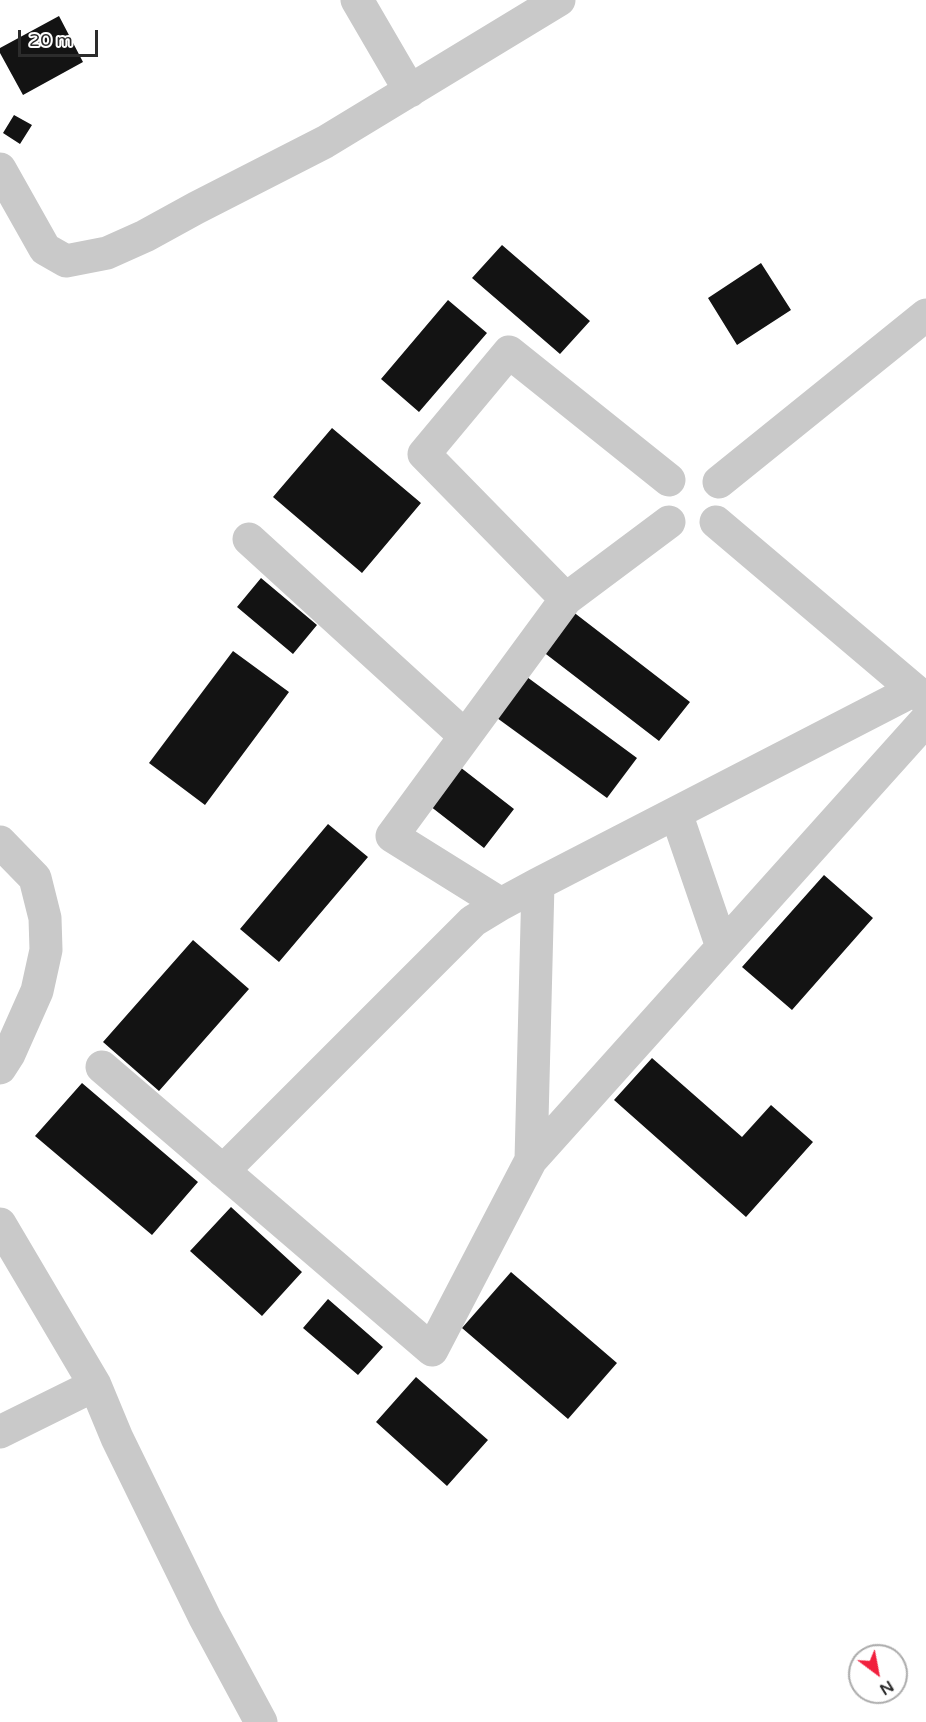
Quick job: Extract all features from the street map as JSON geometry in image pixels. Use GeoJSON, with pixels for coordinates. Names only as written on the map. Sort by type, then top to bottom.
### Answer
{"type":"FeatureCollection","features":[{"type":"Feature","properties":{"kind":"street"},"geometry":{"type":"LineString","coordinates":[[357,0],[410,91]]}},
{"type":"Feature","properties":{"kind":"street"},"geometry":{"type":"LineString","coordinates":[[0,169],[45,249],[66,261],[107,253],[145,236],[325,142],[559,0]]}},
{"type":"Feature","properties":{"kind":"street"},"geometry":{"type":"LineString","coordinates":[[718,482],[926,315]]}},
{"type":"Feature","properties":{"kind":"street"},"geometry":{"type":"LineString","coordinates":[[566,599],[424,454],[509,352],[669,480]]}},
{"type":"Feature","properties":{"kind":"street"},"geometry":{"type":"LineString","coordinates":[[693,468],[704,470],[714,476],[718,482],[725,495],[725,506],[721,517],[716,522],[704,531],[692,533],[681,531],[669,522],[661,506],[661,495],[665,484],[672,476],[682,470],[693,468]]}},
{"type":"Feature","properties":{"kind":"street"},"geometry":{"type":"LineString","coordinates":[[501,904],[392,836],[566,599],[669,522]]}},
{"type":"Feature","properties":{"kind":"street"},"geometry":{"type":"LineString","coordinates":[[223,1171],[473,921],[538,884],[676,813],[920,695],[716,522]]}},
{"type":"Feature","properties":{"kind":"street"},"geometry":{"type":"LineString","coordinates":[[249,539],[465,736]]}},
{"type":"Feature","properties":{"kind":"street"},"geometry":{"type":"LineString","coordinates":[[102,1067],[432,1350],[531,1160],[926,720]]}},
{"type":"Feature","properties":{"kind":"street"},"geometry":{"type":"LineString","coordinates":[[676,813],[722,947]]}},
{"type":"Feature","properties":{"kind":"street"},"geometry":{"type":"LineString","coordinates":[[0,842],[35,878],[45,918],[46,950],[37,991],[9,1054],[0,1068]]}},
{"type":"Feature","properties":{"kind":"street"},"geometry":{"type":"LineString","coordinates":[[531,1160],[538,884]]}},
{"type":"Feature","properties":{"kind":"street"},"geometry":{"type":"LineString","coordinates":[[0,1224],[95,1385],[117,1438],[205,1618],[261,1722]]}},
{"type":"Feature","properties":{"kind":"street"},"geometry":{"type":"LineString","coordinates":[[0,1431],[95,1385]]}},
{"type":"Feature","properties":{"kind":"building"},"geometry":{"type":"Polygon","coordinates":[[[59,16],[83,62],[23,95],[0,53],[0,48],[59,16]]]}},
{"type":"Feature","properties":{"kind":"building"},"geometry":{"type":"Polygon","coordinates":[[[14,115],[32,125],[20,144],[3,133],[14,115]]]}},
{"type":"Feature","properties":{"kind":"building"},"geometry":{"type":"Polygon","coordinates":[[[502,245],[590,321],[560,354],[472,278],[502,245]]]}},
{"type":"Feature","properties":{"kind":"building"},"geometry":{"type":"Polygon","coordinates":[[[761,263],[791,310],[737,345],[708,298],[761,263]]]}},
{"type":"Feature","properties":{"kind":"building"},"geometry":{"type":"Polygon","coordinates":[[[448,300],[487,333],[419,412],[381,379],[448,300]]]}},
{"type":"Feature","properties":{"kind":"building"},"geometry":{"type":"Polygon","coordinates":[[[332,428],[421,503],[362,573],[273,497],[332,428]]]}},
{"type":"Feature","properties":{"kind":"building"},"geometry":{"type":"Polygon","coordinates":[[[261,578],[317,625],[293,654],[237,607],[261,578]]]}},
{"type":"Feature","properties":{"kind":"building"},"geometry":{"type":"Polygon","coordinates":[[[572,611],[690,702],[659,741],[542,651],[572,611]]]}},
{"type":"Feature","properties":{"kind":"building"},"geometry":{"type":"Polygon","coordinates":[[[233,651],[289,692],[205,805],[149,763],[233,651]]]}},
{"type":"Feature","properties":{"kind":"building"},"geometry":{"type":"Polygon","coordinates":[[[527,677],[637,758],[607,798],[497,718],[527,677]]]}},
{"type":"Feature","properties":{"kind":"building"},"geometry":{"type":"Polygon","coordinates":[[[460,767],[514,809],[484,848],[430,806],[460,767]]]}},
{"type":"Feature","properties":{"kind":"building"},"geometry":{"type":"Polygon","coordinates":[[[328,824],[368,857],[279,962],[240,929],[328,824]]]}},
{"type":"Feature","properties":{"kind":"building"},"geometry":{"type":"Polygon","coordinates":[[[824,875],[873,918],[792,1010],[742,967],[824,875]]]}},
{"type":"Feature","properties":{"kind":"building"},"geometry":{"type":"Polygon","coordinates":[[[193,940],[249,989],[159,1091],[103,1042],[193,940]]]}},
{"type":"Feature","properties":{"kind":"building"},"geometry":{"type":"Polygon","coordinates":[[[652,1058],[742,1137],[771,1105],[813,1142],[746,1217],[614,1100],[652,1058]]]}},
{"type":"Feature","properties":{"kind":"building"},"geometry":{"type":"Polygon","coordinates":[[[82,1083],[198,1182],[152,1235],[35,1136],[82,1083]]]}},
{"type":"Feature","properties":{"kind":"building"},"geometry":{"type":"Polygon","coordinates":[[[231,1207],[302,1272],[262,1316],[190,1251],[231,1207]]]}},
{"type":"Feature","properties":{"kind":"building"},"geometry":{"type":"Polygon","coordinates":[[[511,1272],[617,1363],[568,1419],[462,1328],[511,1272]]]}},
{"type":"Feature","properties":{"kind":"building"},"geometry":{"type":"Polygon","coordinates":[[[328,1299],[383,1347],[358,1375],[303,1328],[328,1299]]]}},
{"type":"Feature","properties":{"kind":"building"},"geometry":{"type":"Polygon","coordinates":[[[416,1377],[488,1440],[447,1486],[376,1422],[416,1377]]]}}]}
